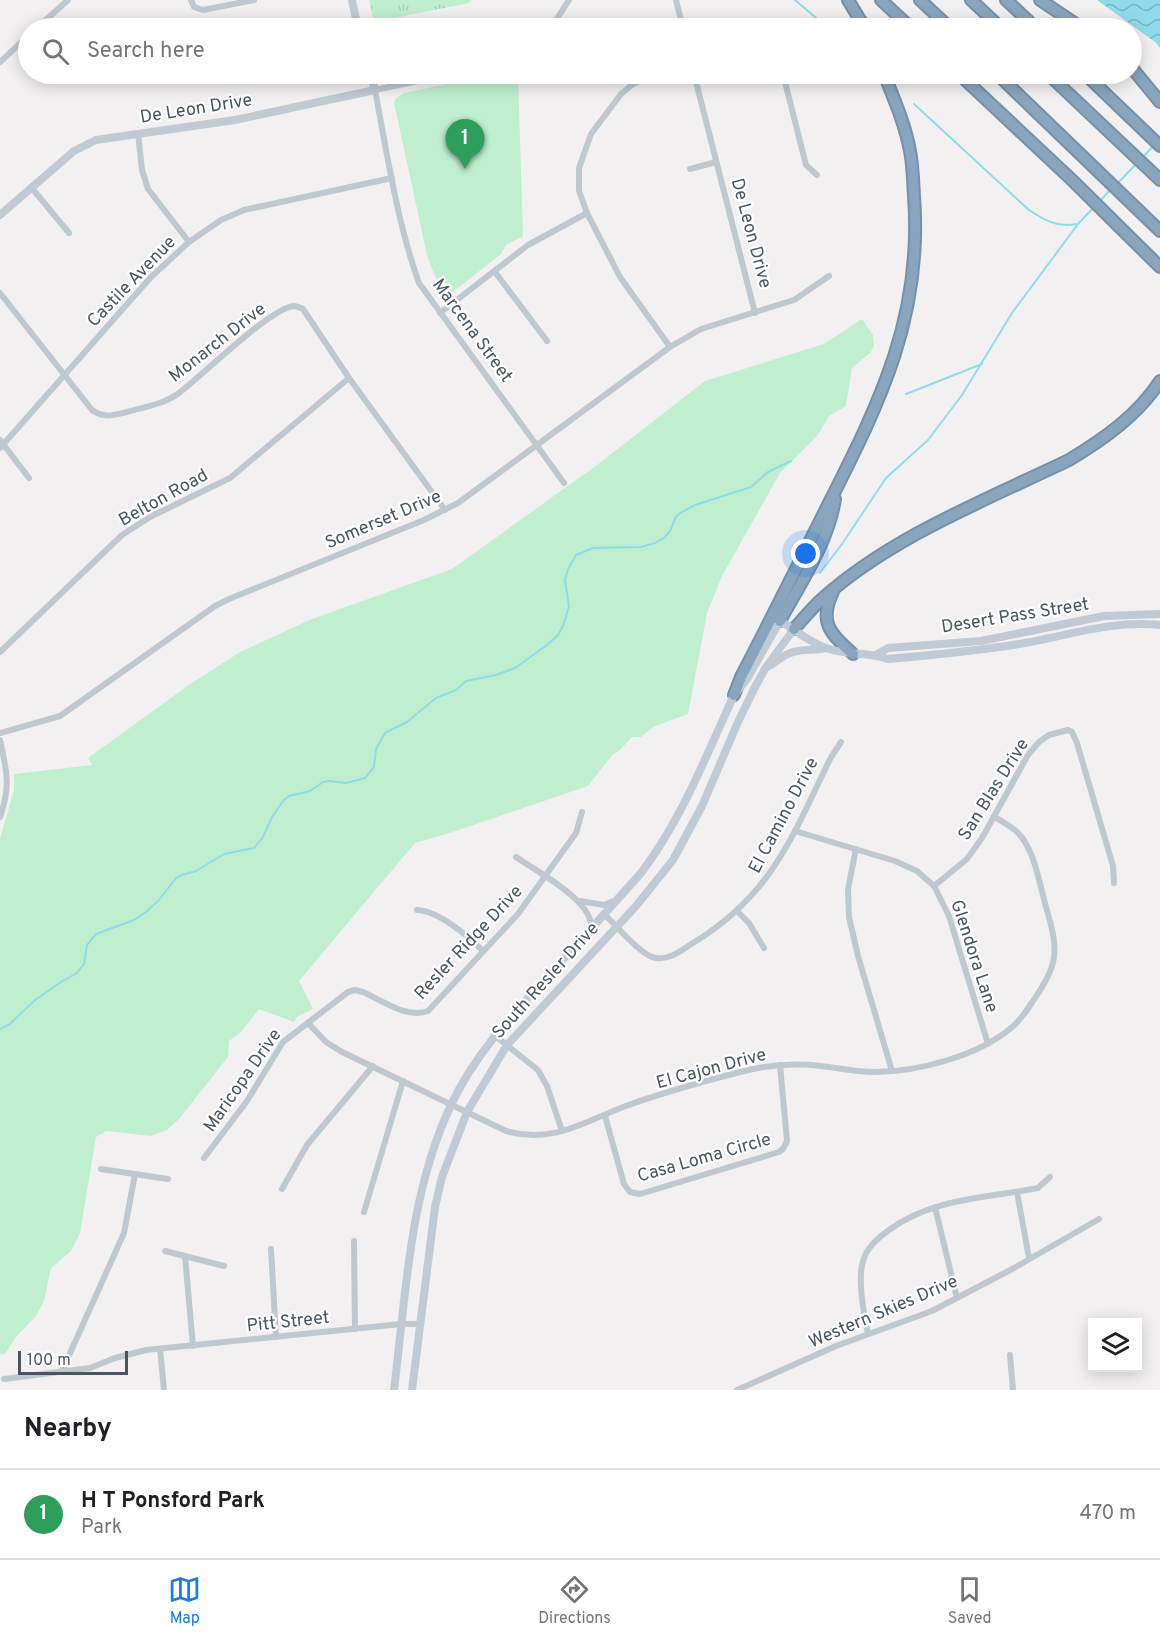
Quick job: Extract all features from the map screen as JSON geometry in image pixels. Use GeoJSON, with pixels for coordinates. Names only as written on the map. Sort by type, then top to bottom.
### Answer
{"type":"FeatureCollection","features":[{"type":"Feature","properties":{"kind":"highway"},"geometry":{"type":"LineString","coordinates":[[848,0],[859,18]]}},
{"type":"Feature","properties":{"kind":"highway"},"geometry":{"type":"LineString","coordinates":[[881,0],[900,18]]}},
{"type":"Feature","properties":{"kind":"highway"},"geometry":{"type":"LineString","coordinates":[[920,0],[939,18]]}},
{"type":"Feature","properties":{"kind":"highway"},"geometry":{"type":"LineString","coordinates":[[971,0],[990,18]]}},
{"type":"Feature","properties":{"kind":"highway"},"geometry":{"type":"LineString","coordinates":[[1006,0],[1025,18]]}},
{"type":"Feature","properties":{"kind":"highway"},"geometry":{"type":"LineString","coordinates":[[1040,0],[1067,18]]}},
{"type":"Feature","properties":{"kind":"highway"},"geometry":{"type":"LineString","coordinates":[[1142,81],[1160,102]]}},
{"type":"Feature","properties":{"kind":"highway"},"geometry":{"type":"LineString","coordinates":[[734,695],[861,441],[883,391],[909,303],[914,272],[915,222],[910,152],[905,130],[888,84]]}},
{"type":"Feature","properties":{"kind":"highway"},"geometry":{"type":"LineString","coordinates":[[970,84],[1160,267]]}},
{"type":"Feature","properties":{"kind":"highway"},"geometry":{"type":"LineString","coordinates":[[1007,84],[1160,231]]}},
{"type":"Feature","properties":{"kind":"highway"},"geometry":{"type":"LineString","coordinates":[[1059,84],[1160,180]]}},
{"type":"Feature","properties":{"kind":"highway"},"geometry":{"type":"LineString","coordinates":[[1096,84],[1160,146]]}},
{"type":"Feature","properties":{"kind":"highway"},"geometry":{"type":"LineString","coordinates":[[794,629],[819,601],[867,563],[912,536],[1069,460],[1096,443],[1121,424],[1151,395],[1160,381]]}},
{"type":"Feature","properties":{"kind":"highway"},"geometry":{"type":"LineString","coordinates":[[780,621],[832,518],[836,490]]}},
{"type":"Feature","properties":{"kind":"highway"},"geometry":{"type":"LineString","coordinates":[[835,588],[827,604],[828,626],[835,637],[854,654]]}},
{"type":"Feature","properties":{"kind":"main road"},"geometry":{"type":"LineString","coordinates":[[351,0],[356,18]]}},
{"type":"Feature","properties":{"kind":"main road","name":"Marcena Street"},"geometry":{"type":"LineString","coordinates":[[373,84],[375,90]]}},
{"type":"Feature","properties":{"kind":"main road","name":"De Leon Drive"},"geometry":{"type":"LineString","coordinates":[[0,215],[74,151],[96,140],[235,120],[375,90]]}},
{"type":"Feature","properties":{"kind":"main road","name":"Desert Pass Street"},"geometry":{"type":"LineString","coordinates":[[876,655],[888,648],[981,640],[1104,616],[1160,614]]}},
{"type":"Feature","properties":{"kind":"main road","name":"Desert Pass Street"},"geometry":{"type":"LineString","coordinates":[[780,621],[825,648],[854,654],[876,655],[888,659],[978,651],[1106,626],[1160,625]]}},
{"type":"Feature","properties":{"kind":"main road","name":"South Resler Drive"},"geometry":{"type":"LineString","coordinates":[[394,1390],[412,1236],[425,1174],[451,1103],[494,1035],[642,873],[660,848],[678,817],[734,695],[747,679],[780,621]]}},
{"type":"Feature","properties":{"kind":"main road","name":"South Resler Drive"},"geometry":{"type":"LineString","coordinates":[[412,1390],[435,1207],[442,1177],[467,1112],[507,1045],[655,884],[684,841],[702,806],[738,722],[766,667],[794,629]]}},
{"type":"Feature","properties":{"kind":"main road"},"geometry":{"type":"LineString","coordinates":[[1023,633],[1025,643]]}},
{"type":"Feature","properties":{"kind":"main road"},"geometry":{"type":"LineString","coordinates":[[766,667],[790,653],[801,650],[817,651],[825,648]]}},
{"type":"Feature","properties":{"kind":"street"},"geometry":{"type":"LineString","coordinates":[[48,18],[68,0]]}},
{"type":"Feature","properties":{"kind":"street"},"geometry":{"type":"LineString","coordinates":[[191,0],[194,7],[203,10],[254,0]]}},
{"type":"Feature","properties":{"kind":"street"},"geometry":{"type":"LineString","coordinates":[[557,18],[569,0]]}},
{"type":"Feature","properties":{"kind":"street"},"geometry":{"type":"LineString","coordinates":[[676,0],[680,18]]}},
{"type":"Feature","properties":{"kind":"street"},"geometry":{"type":"LineString","coordinates":[[0,62],[18,45]]}},
{"type":"Feature","properties":{"kind":"street","name":"De Leon Drive"},"geometry":{"type":"LineString","coordinates":[[375,90],[404,84]]}},
{"type":"Feature","properties":{"kind":"street"},"geometry":{"type":"LineString","coordinates":[[633,84],[621,94],[591,134],[579,168],[579,191],[587,213],[620,277],[670,347]]}},
{"type":"Feature","properties":{"kind":"street","name":"De Leon Drive"},"geometry":{"type":"LineString","coordinates":[[696,84],[756,313]]}},
{"type":"Feature","properties":{"kind":"street"},"geometry":{"type":"LineString","coordinates":[[786,84],[806,165],[817,175]]}},
{"type":"Feature","properties":{"kind":"street","name":"Marcena Street"},"geometry":{"type":"LineString","coordinates":[[375,90],[392,178],[412,264],[419,283],[564,483]]}},
{"type":"Feature","properties":{"kind":"street"},"geometry":{"type":"LineString","coordinates":[[138,133],[142,170],[148,189],[189,242]]}},
{"type":"Feature","properties":{"kind":"street","name":"De Leon Drive"},"geometry":{"type":"LineString","coordinates":[[690,169],[716,162]]}},
{"type":"Feature","properties":{"kind":"street","name":"Castile Avenue"},"geometry":{"type":"LineString","coordinates":[[1,444],[65,375],[150,277],[189,242],[221,220],[244,210],[392,178]]}},
{"type":"Feature","properties":{"kind":"street"},"geometry":{"type":"LineString","coordinates":[[31,187],[69,233]]}},
{"type":"Feature","properties":{"kind":"street"},"geometry":{"type":"LineString","coordinates":[[440,312],[528,245],[587,213]]}},
{"type":"Feature","properties":{"kind":"street"},"geometry":{"type":"LineString","coordinates":[[495,272],[547,341]]}},
{"type":"Feature","properties":{"kind":"street","name":"Somerset Drive"},"geometry":{"type":"LineString","coordinates":[[0,733],[47,721],[65,713],[215,606],[424,520],[458,503],[670,347],[701,329],[801,297],[829,276]]}},
{"type":"Feature","properties":{"kind":"street","name":"Monarch Drive"},"geometry":{"type":"LineString","coordinates":[[0,293],[92,410],[98,415],[109,417],[159,403],[178,394],[244,337],[283,309],[294,306],[303,309],[349,378],[445,510]]}},
{"type":"Feature","properties":{"kind":"street","name":"Belton Road"},"geometry":{"type":"LineString","coordinates":[[0,652],[122,535],[150,517],[230,478],[349,378]]}},
{"type":"Feature","properties":{"kind":"street"},"geometry":{"type":"LineString","coordinates":[[1,444],[29,478]]}},
{"type":"Feature","properties":{"kind":"street","name":"San Blas Drive"},"geometry":{"type":"LineString","coordinates":[[934,886],[967,859],[995,817],[1028,754],[1049,735],[1065,730],[1070,730],[1077,743],[1113,866],[1114,883]]}},
{"type":"Feature","properties":{"kind":"street"},"geometry":{"type":"LineString","coordinates":[[0,740],[8,777],[6,799],[0,817]]}},
{"type":"Feature","properties":{"kind":"street","name":"El Camino Drive"},"geometry":{"type":"LineString","coordinates":[[604,914],[646,954],[657,959],[674,955],[712,932],[738,912],[774,869],[841,742]]}},
{"type":"Feature","properties":{"kind":"street","name":"Resler Ridge Drive"},"geometry":{"type":"LineString","coordinates":[[308,1023],[348,992],[355,990],[410,1013],[419,1014],[428,1011],[518,914],[546,878],[576,833],[582,812]]}},
{"type":"Feature","properties":{"kind":"street","name":"El Cajon Drive"},"geometry":{"type":"LineString","coordinates":[[308,1023],[334,1048],[517,1134],[541,1136],[562,1131],[628,1106],[741,1072],[780,1065],[820,1066],[853,1071],[892,1071],[926,1066],[988,1044],[1005,1033],[1023,1016],[1047,979],[1054,961],[1054,933],[1026,844],[1017,832],[995,817]]}},
{"type":"Feature","properties":{"kind":"street","name":"Glendora Lane"},"geometry":{"type":"LineString","coordinates":[[795,831],[910,867],[934,886],[949,916],[988,1044]]}},
{"type":"Feature","properties":{"kind":"street"},"geometry":{"type":"LineString","coordinates":[[856,849],[848,889],[849,917],[858,956],[892,1071]]}},
{"type":"Feature","properties":{"kind":"street"},"geometry":{"type":"LineString","coordinates":[[516,857],[579,901],[591,919],[591,928]]}},
{"type":"Feature","properties":{"kind":"street"},"geometry":{"type":"LineString","coordinates":[[579,901],[604,905],[618,899]]}},
{"type":"Feature","properties":{"kind":"street"},"geometry":{"type":"LineString","coordinates":[[417,910],[431,914],[458,929],[483,951]]}},
{"type":"Feature","properties":{"kind":"street"},"geometry":{"type":"LineString","coordinates":[[738,912],[764,948]]}},
{"type":"Feature","properties":{"kind":"street","name":"Maricopa Drive"},"geometry":{"type":"LineString","coordinates":[[204,1158],[242,1108],[283,1042],[308,1023]]}},
{"type":"Feature","properties":{"kind":"street"},"geometry":{"type":"LineString","coordinates":[[494,1035],[532,1065],[542,1077],[562,1131]]}},
{"type":"Feature","properties":{"kind":"street","name":"Casa Loma Circle"},"geometry":{"type":"LineString","coordinates":[[604,1116],[624,1184],[630,1192],[640,1194],[783,1149],[786,1136],[780,1065]]}},
{"type":"Feature","properties":{"kind":"street"},"geometry":{"type":"LineString","coordinates":[[282,1189],[307,1145],[373,1066]]}},
{"type":"Feature","properties":{"kind":"street"},"geometry":{"type":"LineString","coordinates":[[364,1212],[403,1081]]}},
{"type":"Feature","properties":{"kind":"street"},"geometry":{"type":"LineString","coordinates":[[101,1169],[168,1179]]}},
{"type":"Feature","properties":{"kind":"street"},"geometry":{"type":"LineString","coordinates":[[62,1371],[124,1233],[135,1174]]}},
{"type":"Feature","properties":{"kind":"street"},"geometry":{"type":"LineString","coordinates":[[868,1334],[861,1276],[865,1254],[874,1242],[912,1214],[935,1207],[1038,1188],[1050,1177]]}},
{"type":"Feature","properties":{"kind":"street"},"geometry":{"type":"LineString","coordinates":[[1017,1192],[1029,1258]]}},
{"type":"Feature","properties":{"kind":"street"},"geometry":{"type":"LineString","coordinates":[[935,1207],[957,1298]]}},
{"type":"Feature","properties":{"kind":"street","name":"Western Skies Drive"},"geometry":{"type":"LineString","coordinates":[[737,1390],[836,1346],[922,1315],[1099,1219]]}},
{"type":"Feature","properties":{"kind":"street"},"geometry":{"type":"LineString","coordinates":[[354,1241],[355,1329]]}},
{"type":"Feature","properties":{"kind":"street"},"geometry":{"type":"LineString","coordinates":[[271,1249],[276,1337]]}},
{"type":"Feature","properties":{"kind":"street"},"geometry":{"type":"LineString","coordinates":[[165,1251],[224,1266]]}},
{"type":"Feature","properties":{"kind":"street"},"geometry":{"type":"LineString","coordinates":[[185,1256],[193,1346]]}},
{"type":"Feature","properties":{"kind":"street","name":"Pitt Street"},"geometry":{"type":"LineString","coordinates":[[4,1379],[90,1368],[129,1353],[420,1324]]}},
{"type":"Feature","properties":{"kind":"street"},"geometry":{"type":"LineString","coordinates":[[160,1349],[164,1390]]}},
{"type":"Feature","properties":{"kind":"street"},"geometry":{"type":"LineString","coordinates":[[1010,1355],[1013,1390]]}},
{"type":"Feature","properties":{"kind":"green space"},"geometry":{"type":"Polygon","coordinates":[[[369,0],[471,0],[469,3],[394,18],[373,18],[369,0]]]}},
{"type":"Feature","properties":{"kind":"green space"},"geometry":{"type":"Polygon","coordinates":[[[447,84],[518,84],[523,236],[506,245],[501,254],[449,293],[438,281],[427,255],[394,103],[396,98],[404,93],[447,84]]]}},
{"type":"Feature","properties":{"kind":"green space"},"geometry":{"type":"Polygon","coordinates":[[[862,319],[873,335],[874,346],[870,353],[852,368],[846,406],[829,416],[818,435],[780,473],[722,576],[707,613],[688,714],[653,727],[641,737],[632,737],[613,754],[588,786],[415,843],[299,981],[313,1009],[298,1016],[294,1022],[259,1009],[241,1032],[229,1041],[228,1057],[179,1119],[167,1130],[151,1136],[106,1131],[96,1137],[80,1233],[71,1251],[51,1268],[44,1301],[36,1316],[16,1337],[5,1354],[0,1354],[0,839],[14,790],[14,774],[92,765],[88,758],[189,685],[240,652],[312,619],[452,569],[597,465],[705,381],[824,344],[862,319]]]}},
{"type":"Feature","properties":{"kind":"water"},"geometry":{"type":"Polygon","coordinates":[[[1097,0],[1160,0],[1160,48],[1142,33],[1142,18],[1122,18],[1097,0]]]}},
{"type":"Feature","properties":{"kind":"waterway"},"geometry":{"type":"LineString","coordinates":[[795,0],[816,18]]}},
{"type":"Feature","properties":{"kind":"waterway"},"geometry":{"type":"LineString","coordinates":[[914,104],[1029,210],[1051,222],[1063,225],[1076,224]]}},
{"type":"Feature","properties":{"kind":"waterway"},"geometry":{"type":"LineString","coordinates":[[1142,158],[1154,145]]}},
{"type":"Feature","properties":{"kind":"waterway"},"geometry":{"type":"LineString","coordinates":[[1117,184],[1138,162]]}},
{"type":"Feature","properties":{"kind":"waterway"},"geometry":{"type":"LineString","coordinates":[[1100,201],[1110,190]]}},
{"type":"Feature","properties":{"kind":"waterway"},"geometry":{"type":"LineString","coordinates":[[820,573],[886,478],[928,440],[962,395],[1012,313],[1078,224],[1094,207]]}},
{"type":"Feature","properties":{"kind":"waterway"},"geometry":{"type":"LineString","coordinates":[[906,394],[982,364]]}},
{"type":"Feature","properties":{"kind":"waterway"},"geometry":{"type":"LineString","coordinates":[[0,1029],[10,1024],[35,1000],[77,973],[84,964],[87,945],[96,934],[134,920],[146,912],[159,900],[176,878],[196,871],[224,854],[254,848],[263,837],[272,817],[289,796],[310,791],[323,782],[346,783],[365,778],[374,767],[376,749],[385,733],[407,722],[436,698],[456,690],[466,681],[496,675],[515,668],[547,645],[558,635],[563,626],[569,606],[565,580],[576,555],[593,548],[641,547],[655,543],[670,531],[680,513],[695,505],[751,487],[768,472],[791,461]]}},
{"type":"Feature","properties":{"kind":"place","name":"H T Ponsford Park"},"geometry":{"type":"Point","coordinates":[465,169]}}]}
